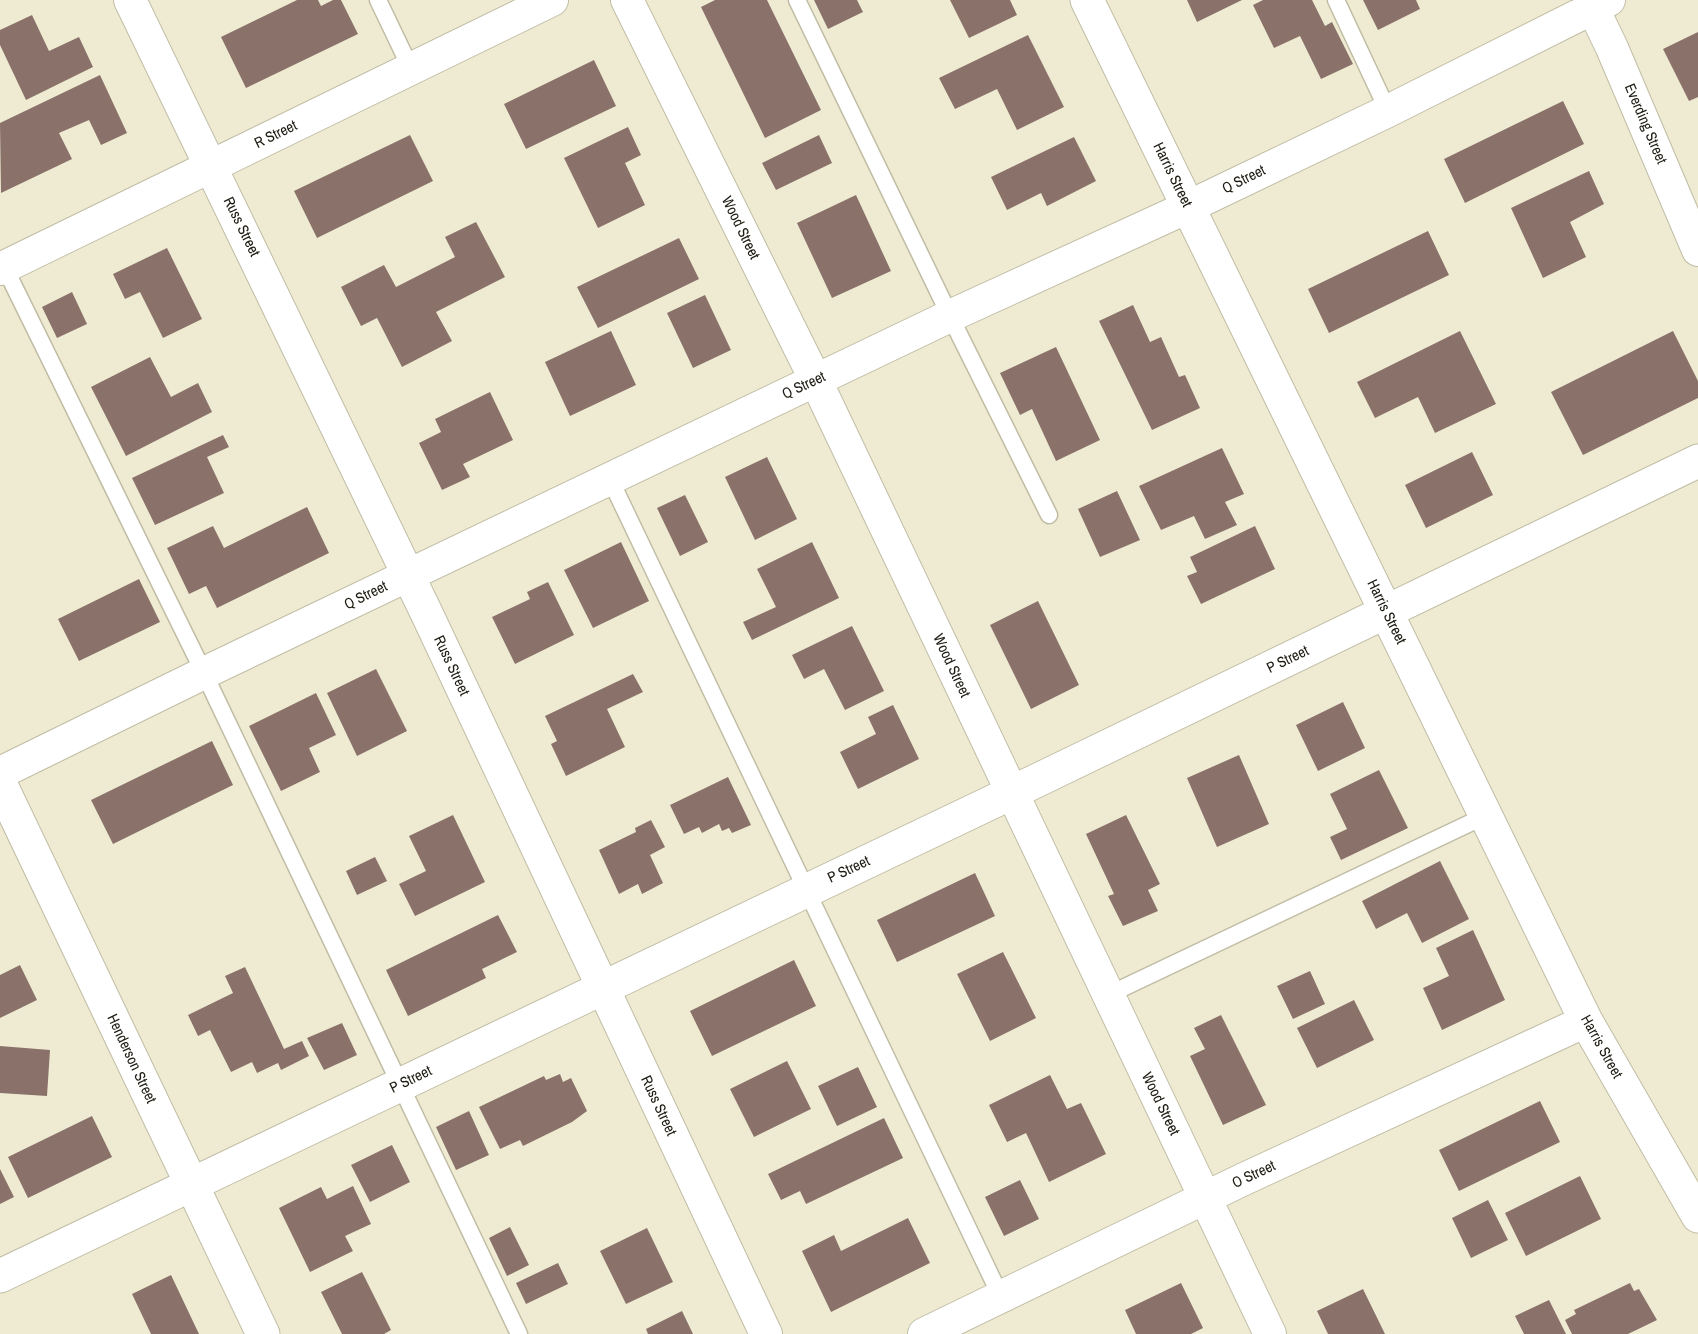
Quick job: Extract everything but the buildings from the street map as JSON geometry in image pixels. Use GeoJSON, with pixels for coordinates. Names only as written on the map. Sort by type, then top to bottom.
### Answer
{"type":"FeatureCollection","features":[{"type":"Feature","properties":{"kind":"main road","name":"Harris Street"},"geometry":{"type":"LineString","coordinates":[[1087,0],[1586,1021],[1698,1216]]}},
{"type":"Feature","properties":{"kind":"main road","name":"P Street"},"geometry":{"type":"LineString","coordinates":[[0,1276],[1011,793],[1698,461]]}},
{"type":"Feature","properties":{"kind":"main road","name":"Henderson Street"},"geometry":{"type":"LineString","coordinates":[[0,783],[262,1334]]}},
{"type":"Feature","properties":{"kind":"street","name":"Russ Street"},"geometry":{"type":"LineString","coordinates":[[130,0],[408,576],[766,1334]]}},
{"type":"Feature","properties":{"kind":"street","name":"R Street"},"geometry":{"type":"LineString","coordinates":[[1,265],[212,166],[552,0]]}},
{"type":"Feature","properties":{"kind":"street","name":"Wood Street"},"geometry":{"type":"LineString","coordinates":[[627,0],[816,381],[1270,1334]]}},
{"type":"Feature","properties":{"kind":"street","name":"Q Street"},"geometry":{"type":"LineString","coordinates":[[0,773],[950,315],[1188,207],[1388,111],[1597,3]]}},
{"type":"Feature","properties":{"kind":"street","name":"Everding Street"},"geometry":{"type":"LineString","coordinates":[[1597,3],[1612,48],[1698,250]]}},
{"type":"Feature","properties":{"kind":"street","name":"O Street"},"geometry":{"type":"LineString","coordinates":[[924,1334],[1205,1198],[1586,1021]]}},
{"type":"Feature","properties":{"kind":"lane"},"geometry":{"type":"LineString","coordinates":[[378,0],[411,69]]}},
{"type":"Feature","properties":{"kind":"lane"},"geometry":{"type":"LineString","coordinates":[[798,0],[1049,515]]}},
{"type":"Feature","properties":{"kind":"lane"},"geometry":{"type":"LineString","coordinates":[[1336,0],[1388,111]]}},
{"type":"Feature","properties":{"kind":"lane"},"geometry":{"type":"LineString","coordinates":[[1,265],[204,673],[519,1334]]}},
{"type":"Feature","properties":{"kind":"lane"},"geometry":{"type":"LineString","coordinates":[[610,479],[1000,1297]]}},
{"type":"Feature","properties":{"kind":"lane"},"geometry":{"type":"LineString","coordinates":[[1108,994],[1487,815]]}}]}
